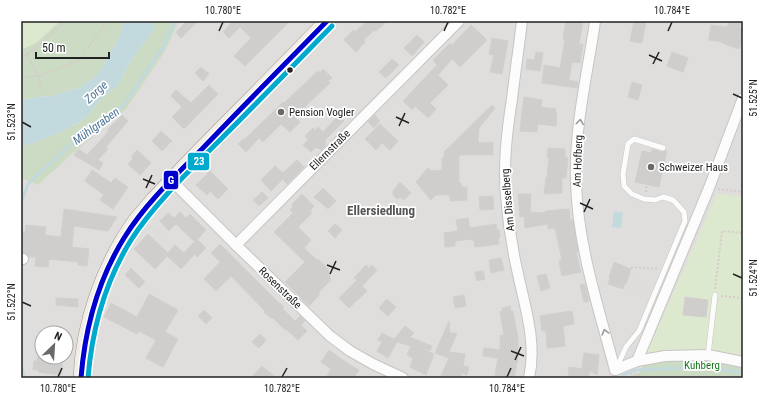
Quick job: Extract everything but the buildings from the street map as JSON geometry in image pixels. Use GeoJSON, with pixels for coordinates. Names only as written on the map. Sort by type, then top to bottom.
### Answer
{"type":"FeatureCollection","features":[{"type":"Feature","properties":{"kind":"main road"},"geometry":{"type":"LineString","coordinates":[[81,378],[85,339],[97,296],[106,272],[119,246],[136,220],[171,180],[327,21]]}},
{"type":"Feature","properties":{"kind":"street","name":"Ellernstraße"},"geometry":{"type":"LineString","coordinates":[[236,245],[459,21]]}},
{"type":"Feature","properties":{"kind":"street","name":"Am Disselberg"},"geometry":{"type":"LineString","coordinates":[[522,21],[507,129],[505,178],[508,221],[530,329],[531,369],[529,378]]}},
{"type":"Feature","properties":{"kind":"street","name":"Am Hofberg"},"geometry":{"type":"LineString","coordinates":[[595,21],[577,142],[576,182],[582,238],[589,272],[617,371]]}},
{"type":"Feature","properties":{"kind":"street"},"geometry":{"type":"LineString","coordinates":[[637,361],[709,188],[743,98]]}},
{"type":"Feature","properties":{"kind":"street","name":"Rosenstraße"},"geometry":{"type":"LineString","coordinates":[[171,180],[330,336],[373,364],[403,378]]}},
{"type":"Feature","properties":{"kind":"street"},"geometry":{"type":"LineString","coordinates":[[617,371],[637,361],[665,356],[708,355],[743,362]]}},
{"type":"Feature","properties":{"kind":"lane"},"geometry":{"type":"LineString","coordinates":[[617,371],[626,347],[639,331],[685,221],[684,212],[672,200],[663,197],[655,200],[644,199],[632,194],[624,186],[623,174],[628,144],[634,139],[663,148]]}},
{"type":"Feature","properties":{"kind":"lane"},"geometry":{"type":"LineString","coordinates":[[708,355],[714,295]]}},
{"type":"Feature","properties":{"kind":"path"},"geometry":{"type":"LineString","coordinates":[[21,58],[43,42],[64,21]]}},
{"type":"Feature","properties":{"kind":"path"},"geometry":{"type":"LineString","coordinates":[[21,78],[38,76],[79,60],[106,21]]}},
{"type":"Feature","properties":{"kind":"path"},"geometry":{"type":"LineString","coordinates":[[27,54],[38,76],[41,89]]}},
{"type":"Feature","properties":{"kind":"path"},"geometry":{"type":"LineString","coordinates":[[709,188],[743,192]]}},
{"type":"Feature","properties":{"kind":"path"},"geometry":{"type":"LineString","coordinates":[[743,233],[722,231],[714,295],[743,298]]}},
{"type":"Feature","properties":{"kind":"path"},"geometry":{"type":"LineString","coordinates":[[631,268],[664,269]]}},
{"type":"Feature","properties":{"kind":"path"},"geometry":{"type":"LineString","coordinates":[[617,371],[648,378]]}},
{"type":"Feature","properties":{"kind":"shaded area"},"geometry":{"type":"Polygon","coordinates":[[[179,21],[743,21],[743,197],[717,195],[640,372],[624,378],[21,378],[21,178],[38,185],[74,152],[165,51],[179,21]]]}},
{"type":"Feature","properties":{"kind":"shaded area"},"geometry":{"type":"Polygon","coordinates":[[[276,93],[283,100],[267,117],[259,109],[276,93]]]}},
{"type":"Feature","properties":{"kind":"shaded area"},"geometry":{"type":"Polygon","coordinates":[[[636,134],[666,143],[663,148],[634,139],[636,134]]]}},
{"type":"Feature","properties":{"kind":"shaded area"},"geometry":{"type":"Polygon","coordinates":[[[147,227],[156,227],[175,245],[167,246],[147,227]]]}},
{"type":"Feature","properties":{"kind":"shaded area"},"geometry":{"type":"Polygon","coordinates":[[[631,276],[653,285],[649,296],[627,288],[631,276]]]}},
{"type":"Feature","properties":{"kind":"green space"},"geometry":{"type":"Polygon","coordinates":[[[21,21],[60,21],[37,42],[21,50],[21,21]]]}},
{"type":"Feature","properties":{"kind":"green space"},"geometry":{"type":"Polygon","coordinates":[[[60,21],[125,21],[117,41],[96,76],[79,88],[49,97],[44,96],[21,100],[21,50],[37,42],[60,21]]]}},
{"type":"Feature","properties":{"kind":"green space"},"geometry":{"type":"Polygon","coordinates":[[[155,21],[179,21],[165,51],[126,109],[74,152],[38,185],[21,178],[21,146],[61,132],[80,122],[90,113],[100,100],[118,85],[131,61],[153,31],[155,21]]]}},
{"type":"Feature","properties":{"kind":"green space"},"geometry":{"type":"Polygon","coordinates":[[[717,194],[743,197],[743,357],[714,351],[647,353],[717,194]]]}},
{"type":"Feature","properties":{"kind":"green space","name":"Kuhberg"},"geometry":{"type":"Polygon","coordinates":[[[714,351],[743,357],[743,378],[624,378],[640,372],[647,353],[714,351]]]}},
{"type":"Feature","properties":{"kind":"water","name":"Zorge"},"geometry":{"type":"Polygon","coordinates":[[[125,21],[155,21],[153,31],[131,61],[118,85],[100,100],[90,113],[80,122],[61,132],[21,146],[21,100],[44,96],[49,97],[79,88],[96,76],[117,41],[125,21]]]}},
{"type":"Feature","properties":{"kind":"water"},"geometry":{"type":"Polygon","coordinates":[[[614,211],[623,213],[621,228],[612,227],[614,211]]]}},
{"type":"Feature","properties":{"kind":"waterway","name":"Mühlgraben"},"geometry":{"type":"LineString","coordinates":[[21,203],[28,184],[81,135],[123,106],[163,47],[175,21]]}},
{"type":"Feature","properties":{"kind":"waterway","name":"Mühlgraben"},"geometry":{"type":"LineString","coordinates":[[21,363],[24,378]]}},
{"type":"Feature","properties":{"kind":"waterway"},"geometry":{"type":"LineString","coordinates":[[630,372],[636,370],[711,368],[743,373]]}},
{"type":"Feature","properties":{"kind":"waterway"},"geometry":{"type":"LineString","coordinates":[[620,378],[628,373]]}},
{"type":"Feature","properties":{"kind":"transit line","name":"G"},"geometry":{"type":"LineString","coordinates":[[81,378],[86,341],[94,305],[115,254],[132,226],[171,180],[327,21]]}},
{"type":"Feature","properties":{"kind":"transit line","name":"23"},"geometry":{"type":"LineString","coordinates":[[88,378],[93,342],[101,306],[114,272],[139,228],[180,180],[332,26]]}},
{"type":"Feature","properties":{"kind":"place","name":"Pension Vogler"},"geometry":{"type":"Point","coordinates":[281,112]}},
{"type":"Feature","properties":{"kind":"place","name":"Schweizer Haus"},"geometry":{"type":"Point","coordinates":[651,167]}},
{"type":"Feature","properties":{"kind":"district","name":"Ellersiedlung"},"geometry":{"type":"Point","coordinates":[381,210]}}]}
